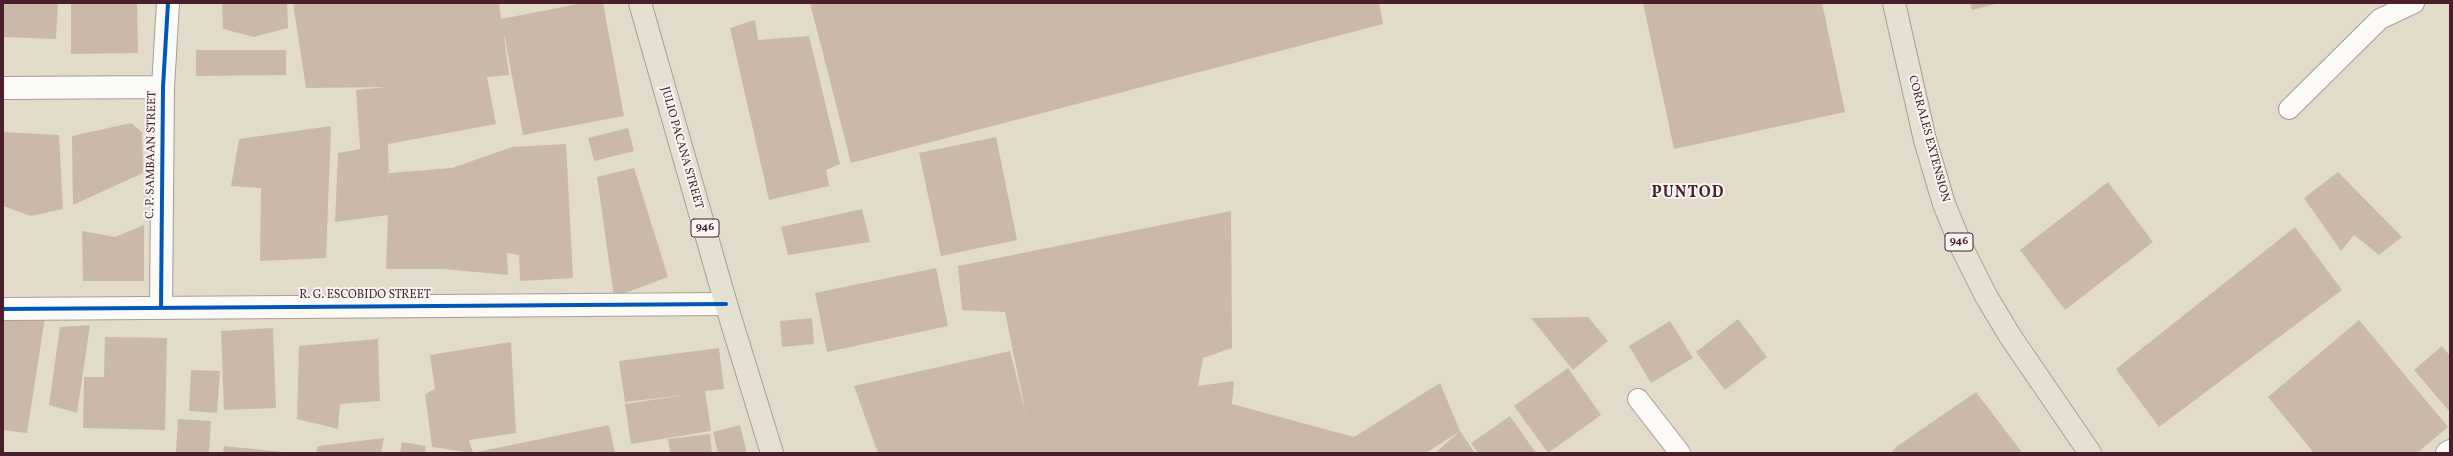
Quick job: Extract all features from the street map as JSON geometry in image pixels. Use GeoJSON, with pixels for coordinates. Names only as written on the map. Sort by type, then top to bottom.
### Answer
{"type":"FeatureCollection","features":[{"type":"Feature","properties":{"kind":"main road","name":"JULIO PACANA STREET"},"geometry":{"type":"LineString","coordinates":[[640,3],[726,304],[772,453]]}},
{"type":"Feature","properties":{"kind":"main road","name":"CORRALES EXTENSION"},"geometry":{"type":"LineString","coordinates":[[1894,3],[1926,140],[1944,204],[1962,248],[1986,296],[2010,336],[2090,453]]}},
{"type":"Feature","properties":{"kind":"street","name":"C. P. SAMBAAN STREET"},"geometry":{"type":"LineString","coordinates":[[160,307],[163,87],[168,3]]}},
{"type":"Feature","properties":{"kind":"street"},"geometry":{"type":"LineString","coordinates":[[3,88],[163,87]]}},
{"type":"Feature","properties":{"kind":"street","name":"R. G. ESCOBIDO STREET"},"geometry":{"type":"LineString","coordinates":[[3,309],[726,304]]}},
{"type":"Feature","properties":{"kind":"lane"},"geometry":{"type":"LineString","coordinates":[[2289,110],[2380,19],[2414,3]]}},
{"type":"Feature","properties":{"kind":"lane"},"geometry":{"type":"LineString","coordinates":[[1638,399],[1680,453]]}},
{"type":"Feature","properties":{"kind":"building"},"geometry":{"type":"Polygon","coordinates":[[[3,3],[58,3],[56,39],[3,37],[3,3]]]}},
{"type":"Feature","properties":{"kind":"building"},"geometry":{"type":"Polygon","coordinates":[[[71,3],[137,3],[138,53],[71,54],[71,3]]]}},
{"type":"Feature","properties":{"kind":"building"},"geometry":{"type":"Polygon","coordinates":[[[222,3],[287,3],[288,28],[254,37],[223,29],[222,3]]]}},
{"type":"Feature","properties":{"kind":"building"},"geometry":{"type":"Polygon","coordinates":[[[293,3],[499,3],[501,19],[583,3],[603,3],[624,116],[523,135],[503,28],[509,75],[487,77],[496,124],[388,144],[389,188],[389,173],[452,168],[512,147],[566,144],[573,278],[520,281],[519,255],[507,253],[508,275],[443,269],[386,269],[388,215],[335,222],[338,153],[360,149],[356,90],[388,87],[306,88],[293,3]]]}},
{"type":"Feature","properties":{"kind":"building"},"geometry":{"type":"Polygon","coordinates":[[[810,3],[1379,3],[1383,24],[851,163],[810,3]]]}},
{"type":"Feature","properties":{"kind":"building"},"geometry":{"type":"Polygon","coordinates":[[[1643,3],[1822,3],[1845,112],[1674,149],[1643,3]]]}},
{"type":"Feature","properties":{"kind":"building"},"geometry":{"type":"Polygon","coordinates":[[[1970,3],[1995,3],[1995,4],[1972,10],[1970,3]]]}},
{"type":"Feature","properties":{"kind":"building"},"geometry":{"type":"Polygon","coordinates":[[[755,20],[758,40],[809,36],[840,164],[826,170],[829,186],[769,200],[730,28],[755,20]]]}},
{"type":"Feature","properties":{"kind":"building"},"geometry":{"type":"Polygon","coordinates":[[[196,50],[286,50],[286,75],[196,76],[196,50]]]}},
{"type":"Feature","properties":{"kind":"building"},"geometry":{"type":"Polygon","coordinates":[[[131,123],[142,132],[143,173],[73,205],[72,136],[131,123]]]}},
{"type":"Feature","properties":{"kind":"building"},"geometry":{"type":"Polygon","coordinates":[[[331,126],[326,258],[260,261],[261,188],[231,186],[239,139],[331,126]]]}},
{"type":"Feature","properties":{"kind":"building"},"geometry":{"type":"Polygon","coordinates":[[[628,128],[634,151],[594,161],[588,138],[628,128]]]}},
{"type":"Feature","properties":{"kind":"building"},"geometry":{"type":"Polygon","coordinates":[[[3,132],[59,135],[63,209],[31,216],[3,206],[3,132]]]}},
{"type":"Feature","properties":{"kind":"building"},"geometry":{"type":"Polygon","coordinates":[[[996,137],[1017,240],[941,256],[919,153],[996,137]]]}},
{"type":"Feature","properties":{"kind":"building"},"geometry":{"type":"Polygon","coordinates":[[[634,168],[668,277],[614,297],[597,177],[634,168]]]}},
{"type":"Feature","properties":{"kind":"building"},"geometry":{"type":"Polygon","coordinates":[[[2338,172],[2402,237],[2379,255],[2354,235],[2341,251],[2304,198],[2338,172]]]}},
{"type":"Feature","properties":{"kind":"building"},"geometry":{"type":"Polygon","coordinates":[[[2108,182],[2153,242],[2065,310],[2020,250],[2108,182]]]}},
{"type":"Feature","properties":{"kind":"building"},"geometry":{"type":"Polygon","coordinates":[[[862,209],[870,242],[788,255],[781,227],[862,209]]]}},
{"type":"Feature","properties":{"kind":"building"},"geometry":{"type":"Polygon","coordinates":[[[1231,211],[1232,348],[1203,358],[1198,386],[1234,381],[1232,404],[1354,437],[1440,383],[1460,431],[1426,453],[878,453],[854,386],[1010,351],[1026,415],[1005,312],[962,310],[958,266],[1231,211]]]}},
{"type":"Feature","properties":{"kind":"building"},"geometry":{"type":"Polygon","coordinates":[[[144,225],[144,281],[83,281],[82,231],[115,237],[144,225]]]}},
{"type":"Feature","properties":{"kind":"building"},"geometry":{"type":"Polygon","coordinates":[[[2295,227],[2342,290],[2159,427],[2116,369],[2295,227]]]}},
{"type":"Feature","properties":{"kind":"building"},"geometry":{"type":"Polygon","coordinates":[[[936,268],[948,326],[827,352],[815,293],[936,268]]]}},
{"type":"Feature","properties":{"kind":"building"},"geometry":{"type":"Polygon","coordinates":[[[45,317],[27,433],[3,430],[3,318],[45,317]]]}},
{"type":"Feature","properties":{"kind":"building"},"geometry":{"type":"Polygon","coordinates":[[[1588,317],[1608,341],[1573,370],[1531,318],[1588,317]]]}},
{"type":"Feature","properties":{"kind":"building"},"geometry":{"type":"Polygon","coordinates":[[[812,318],[814,344],[782,347],[780,321],[812,318]]]}},
{"type":"Feature","properties":{"kind":"building"},"geometry":{"type":"Polygon","coordinates":[[[1738,319],[1767,357],[1725,390],[1696,352],[1738,319]]]}},
{"type":"Feature","properties":{"kind":"building"},"geometry":{"type":"Polygon","coordinates":[[[2359,320],[2448,427],[2417,453],[2314,453],[2268,397],[2359,320]]]}},
{"type":"Feature","properties":{"kind":"building"},"geometry":{"type":"Polygon","coordinates":[[[1670,321],[1693,358],[1651,383],[1629,346],[1670,321]]]}},
{"type":"Feature","properties":{"kind":"building"},"geometry":{"type":"Polygon","coordinates":[[[90,325],[77,413],[49,405],[60,327],[90,325]]]}},
{"type":"Feature","properties":{"kind":"building"},"geometry":{"type":"Polygon","coordinates":[[[273,328],[276,408],[224,410],[221,331],[273,328]]]}},
{"type":"Feature","properties":{"kind":"building"},"geometry":{"type":"Polygon","coordinates":[[[105,337],[167,338],[165,430],[83,428],[84,377],[104,377],[105,337]]]}},
{"type":"Feature","properties":{"kind":"building"},"geometry":{"type":"Polygon","coordinates":[[[378,339],[380,401],[340,404],[338,429],[297,419],[299,346],[378,339]]]}},
{"type":"Feature","properties":{"kind":"building"},"geometry":{"type":"Polygon","coordinates":[[[511,342],[516,433],[469,440],[473,453],[432,447],[425,394],[435,389],[430,355],[511,342]]]}},
{"type":"Feature","properties":{"kind":"building"},"geometry":{"type":"Polygon","coordinates":[[[2442,346],[2450,356],[2450,412],[2414,370],[2442,346]]]}},
{"type":"Feature","properties":{"kind":"building"},"geometry":{"type":"Polygon","coordinates":[[[719,348],[724,389],[705,391],[711,431],[631,444],[625,404],[685,395],[625,402],[619,361],[719,348]]]}},
{"type":"Feature","properties":{"kind":"building"},"geometry":{"type":"Polygon","coordinates":[[[1568,368],[1601,415],[1548,453],[1514,406],[1568,368]]]}},
{"type":"Feature","properties":{"kind":"building"},"geometry":{"type":"Polygon","coordinates":[[[191,370],[220,371],[217,413],[189,411],[191,370]]]}},
{"type":"Feature","properties":{"kind":"building"},"geometry":{"type":"Polygon","coordinates":[[[1976,392],[2021,451],[2019,453],[1891,453],[1896,447],[1976,392]]]}},
{"type":"Feature","properties":{"kind":"building"},"geometry":{"type":"Polygon","coordinates":[[[1510,416],[1536,453],[1478,453],[1471,443],[1510,416]]]}},
{"type":"Feature","properties":{"kind":"building"},"geometry":{"type":"Polygon","coordinates":[[[178,419],[211,421],[209,453],[176,453],[178,419]]]}},
{"type":"Feature","properties":{"kind":"building"},"geometry":{"type":"Polygon","coordinates":[[[609,425],[615,453],[477,453],[477,452],[609,425]]]}},
{"type":"Feature","properties":{"kind":"building"},"geometry":{"type":"Polygon","coordinates":[[[740,425],[747,453],[718,453],[713,432],[740,425]]]}},
{"type":"Feature","properties":{"kind":"building"},"geometry":{"type":"Polygon","coordinates":[[[1460,431],[1475,453],[1435,453],[1460,431]]]}},
{"type":"Feature","properties":{"kind":"building"},"geometry":{"type":"Polygon","coordinates":[[[710,434],[712,453],[670,453],[668,439],[710,434]]]}},
{"type":"Feature","properties":{"kind":"building"},"geometry":{"type":"Polygon","coordinates":[[[384,438],[381,453],[316,453],[318,446],[384,438]]]}},
{"type":"Feature","properties":{"kind":"building"},"geometry":{"type":"Polygon","coordinates":[[[402,442],[426,446],[425,453],[400,453],[402,442]]]}},
{"type":"Feature","properties":{"kind":"building"},"geometry":{"type":"Polygon","coordinates":[[[224,446],[284,452],[223,453],[224,446]]]}},
{"type":"Feature","properties":{"kind":"cycle path"},"geometry":{"type":"LineString","coordinates":[[161,307],[163,87],[168,3]]}},
{"type":"Feature","properties":{"kind":"cycle path"},"geometry":{"type":"LineString","coordinates":[[3,309],[726,304]]}},
{"type":"Feature","properties":{"kind":"district","name":"PUNTOD"},"geometry":{"type":"Point","coordinates":[1688,194]}}]}
